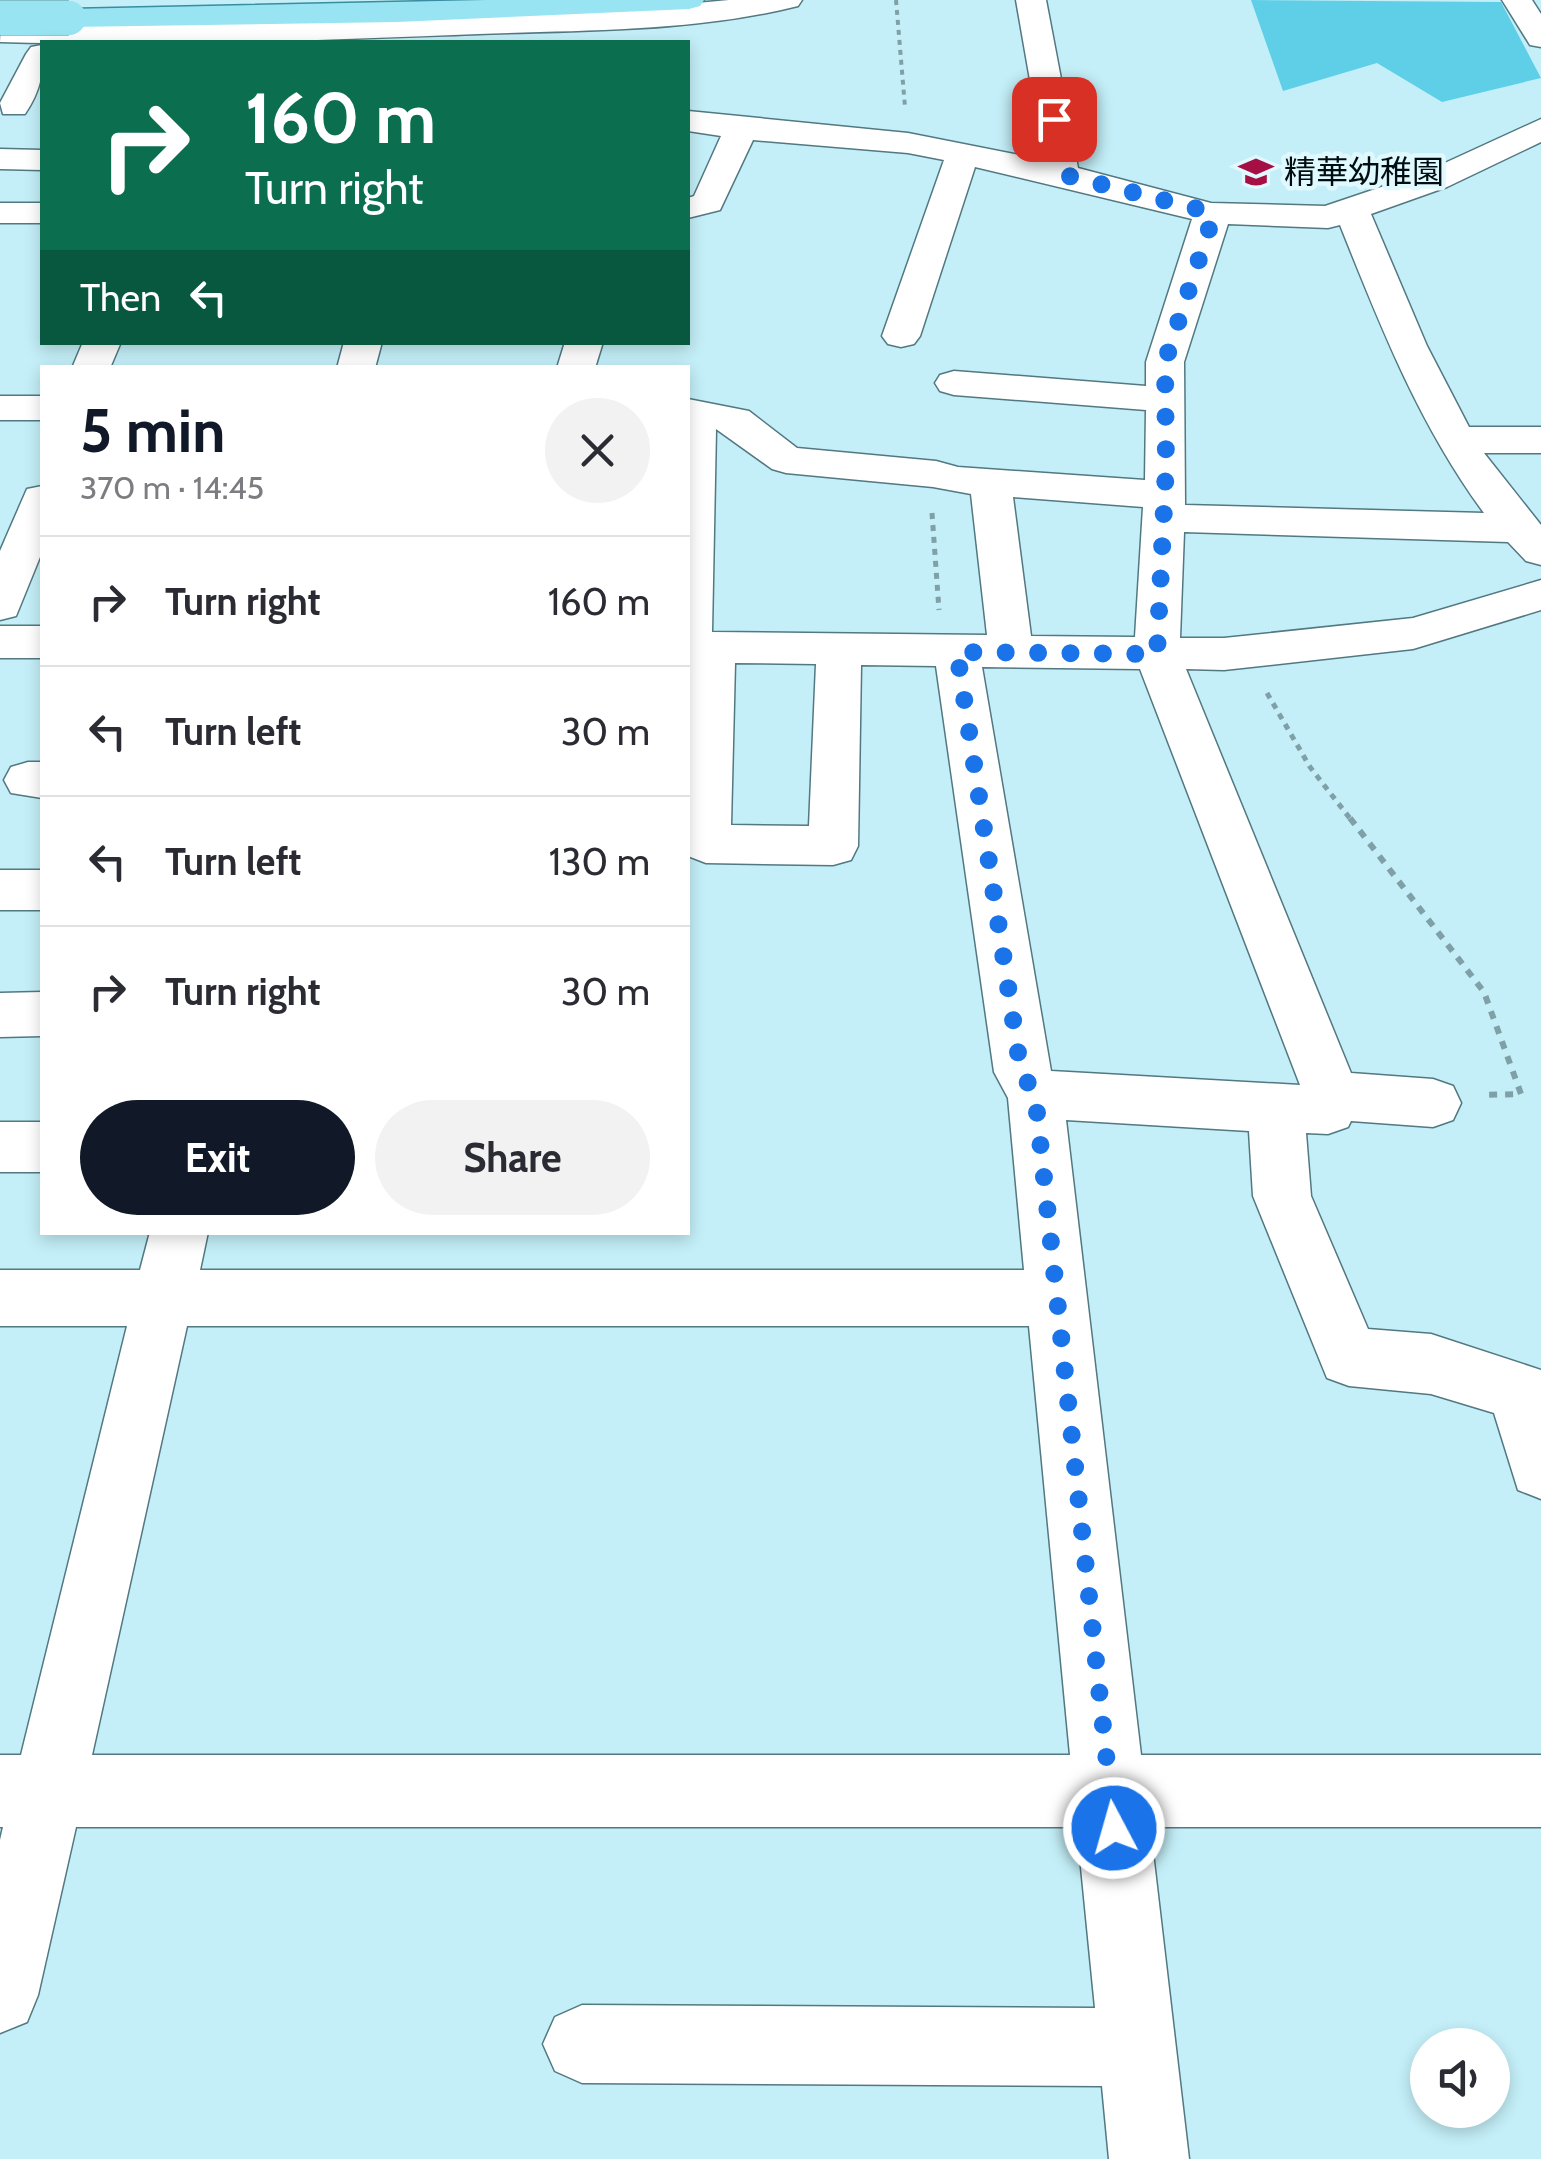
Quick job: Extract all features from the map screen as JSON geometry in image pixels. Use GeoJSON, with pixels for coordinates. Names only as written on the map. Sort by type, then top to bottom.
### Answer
{"type":"FeatureCollection","features":[{"type":"Feature","properties":{"kind":"main road"},"geometry":{"type":"LineString","coordinates":[[0,18],[53,37],[554,4],[673,11]]}},
{"type":"Feature","properties":{"kind":"street"},"geometry":{"type":"LineString","coordinates":[[0,1],[359,0]]}},
{"type":"Feature","properties":{"kind":"street"},"geometry":{"type":"LineString","coordinates":[[0,33],[174,38],[397,36],[787,0]]}},
{"type":"Feature","properties":{"kind":"street"},"geometry":{"type":"LineString","coordinates":[[1031,0],[1062,158],[1061,174]]}},
{"type":"Feature","properties":{"kind":"street"},"geometry":{"type":"LineString","coordinates":[[1517,0],[1541,38]]}},
{"type":"Feature","properties":{"kind":"street"},"geometry":{"type":"LineString","coordinates":[[0,141],[40,64]]}},
{"type":"Feature","properties":{"kind":"street"},"geometry":{"type":"LineString","coordinates":[[690,121],[741,130],[908,143],[1061,174],[1210,212],[1328,216],[1435,180],[1541,129]]}},
{"type":"Feature","properties":{"kind":"street"},"geometry":{"type":"LineString","coordinates":[[690,208],[708,203],[741,130]]}},
{"type":"Feature","properties":{"kind":"street"},"geometry":{"type":"LineString","coordinates":[[901,336],[963,153]]}},
{"type":"Feature","properties":{"kind":"street"},"geometry":{"type":"LineString","coordinates":[[0,160],[40,160]]}},
{"type":"Feature","properties":{"kind":"street"},"geometry":{"type":"LineString","coordinates":[[1352,211],[1416,369],[1459,440],[1529,540]]}},
{"type":"Feature","properties":{"kind":"street"},"geometry":{"type":"LineString","coordinates":[[1210,212],[1210,226],[1165,362],[1157,654],[1327,1082],[1302,1101],[1282,1196],[1349,1356],[1431,1364],[1519,1391],[1541,1467]]}},
{"type":"Feature","properties":{"kind":"street"},"geometry":{"type":"LineString","coordinates":[[0,213],[40,213]]}},
{"type":"Feature","properties":{"kind":"street"},"geometry":{"type":"LineString","coordinates":[[954,383],[1164,399]]}},
{"type":"Feature","properties":{"kind":"street"},"geometry":{"type":"LineString","coordinates":[[840,647],[833,846],[706,844],[696,647],[692,411],[735,420],[786,460],[1163,507],[1529,540]]}},
{"type":"Feature","properties":{"kind":"street"},"geometry":{"type":"LineString","coordinates":[[1459,440],[1541,440]]}},
{"type":"Feature","properties":{"kind":"street"},"geometry":{"type":"LineString","coordinates":[[990,483],[984,652],[1021,1072],[1035,1094],[1149,2159]]}},
{"type":"Feature","properties":{"kind":"street"},"geometry":{"type":"LineString","coordinates":[[0,605],[40,503]]}},
{"type":"Feature","properties":{"kind":"street"},"geometry":{"type":"LineString","coordinates":[[696,647],[1246,652],[1414,633],[1541,595]]}},
{"type":"Feature","properties":{"kind":"street"},"geometry":{"type":"LineString","coordinates":[[0,642],[40,642]]}},
{"type":"Feature","properties":{"kind":"street"},"geometry":{"type":"LineString","coordinates":[[0,890],[40,890]]}},
{"type":"Feature","properties":{"kind":"street"},"geometry":{"type":"LineString","coordinates":[[0,1015],[40,1014]]}},
{"type":"Feature","properties":{"kind":"street"},"geometry":{"type":"LineString","coordinates":[[1035,1094],[1433,1103]]}},
{"type":"Feature","properties":{"kind":"street"},"geometry":{"type":"LineString","coordinates":[[0,1147],[40,1147]]}},
{"type":"Feature","properties":{"kind":"street"},"geometry":{"type":"LineString","coordinates":[[0,1995],[24,1791],[164,1298],[178,1235]]}},
{"type":"Feature","properties":{"kind":"street"},"geometry":{"type":"LineString","coordinates":[[0,1298],[1057,1298]]}},
{"type":"Feature","properties":{"kind":"street"},"geometry":{"type":"LineString","coordinates":[[24,1791],[1541,1792]]}},
{"type":"Feature","properties":{"kind":"street"},"geometry":{"type":"LineString","coordinates":[[582,2044],[1137,2047]]}},
{"type":"Feature","properties":{"kind":"path"},"geometry":{"type":"LineString","coordinates":[[896,0],[908,143]]}},
{"type":"Feature","properties":{"kind":"path"},"geometry":{"type":"LineString","coordinates":[[1246,652],[1284,726],[1310,766],[1484,992],[1522,1094]]}},
{"type":"Feature","properties":{"kind":"shaded area"},"geometry":{"type":"Polygon","coordinates":[[[1251,0],[1501,2],[1541,78],[1442,102],[1377,63],[1283,91],[1251,0]]]}},
{"type":"Feature","properties":{"kind":"place","name":"精華幼稚園"},"geometry":{"type":"Point","coordinates":[1256,172]}},
{"type":"Feature","properties":{"kind":"route"},"geometry":{"type":"LineString","coordinates":[[1054,119],[1062,158],[1061,174],[1210,212],[1210,226],[1165,362],[1166,466],[1157,654],[957,652],[1021,1072],[1035,1094],[1114,1828]]}}]}
